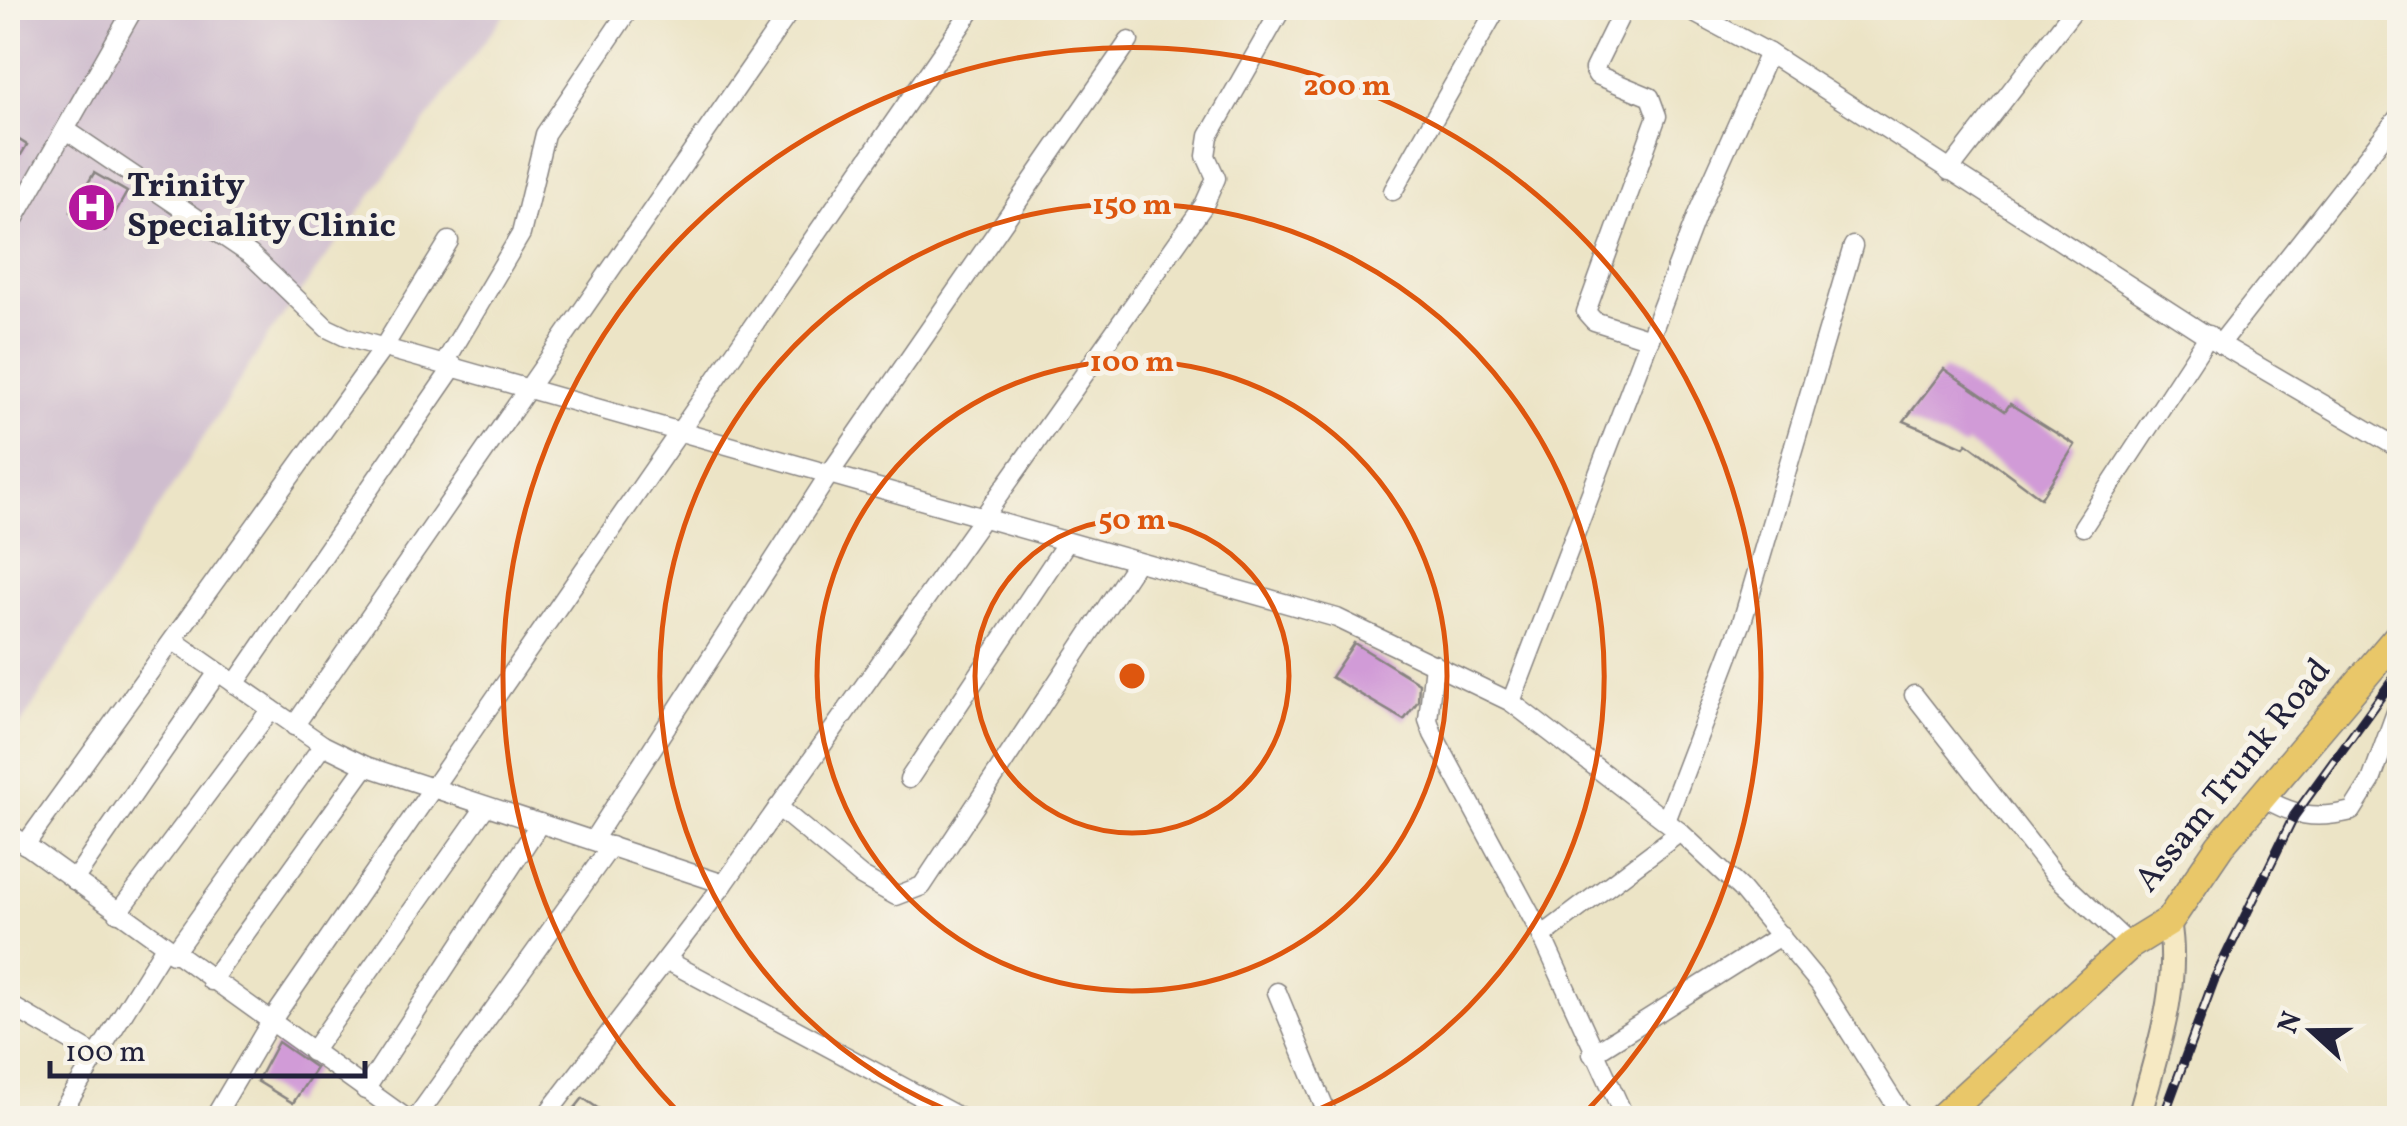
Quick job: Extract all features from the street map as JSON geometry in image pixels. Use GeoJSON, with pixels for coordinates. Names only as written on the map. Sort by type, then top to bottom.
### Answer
{"type":"FeatureCollection","features":[{"type":"Feature","properties":{"kind":"main road","name":"Assam Trunk Road"},"geometry":{"type":"LineString","coordinates":[[1941,1118],[2130,945],[2169,921],[2260,796],[2400,634]]}},
{"type":"Feature","properties":{"kind":"main road"},"geometry":{"type":"LineString","coordinates":[[2139,1118],[2167,1016],[2174,948],[2169,921]]}},
{"type":"Feature","properties":{"kind":"street"},"geometry":{"type":"LineString","coordinates":[[8,230],[134,8]]}},
{"type":"Feature","properties":{"kind":"street"},"geometry":{"type":"LineString","coordinates":[[235,684],[449,365],[521,234],[545,134],[630,8]]}},
{"type":"Feature","properties":{"kind":"street"},"geometry":{"type":"LineString","coordinates":[[294,726],[792,8]]}},
{"type":"Feature","properties":{"kind":"street"},"geometry":{"type":"LineString","coordinates":[[214,1118],[270,1023],[973,8]]}},
{"type":"Feature","properties":{"kind":"street"},"geometry":{"type":"LineString","coordinates":[[544,1118],[724,884],[1204,205],[1216,178],[1206,156],[1209,136],[1282,8]]}},
{"type":"Feature","properties":{"kind":"street"},"geometry":{"type":"LineString","coordinates":[[1393,191],[1497,8]]}},
{"type":"Feature","properties":{"kind":"street"},"geometry":{"type":"LineString","coordinates":[[1624,8],[1594,69],[1597,75],[1650,97],[1657,116],[1586,312],[1594,321],[1650,339]]}},
{"type":"Feature","properties":{"kind":"street"},"geometry":{"type":"LineString","coordinates":[[1685,8],[1769,53],[2215,340],[2400,449]]}},
{"type":"Feature","properties":{"kind":"street"},"geometry":{"type":"LineString","coordinates":[[1949,171],[2075,8]]}},
{"type":"Feature","properties":{"kind":"street"},"geometry":{"type":"LineString","coordinates":[[416,1118],[602,843],[828,476],[1128,40]]}},
{"type":"Feature","properties":{"kind":"street"},"geometry":{"type":"LineString","coordinates":[[1511,702],[1698,212],[1769,53]]}},
{"type":"Feature","properties":{"kind":"street"},"geometry":{"type":"LineString","coordinates":[[2083,527],[2215,340],[2400,115]]}},
{"type":"Feature","properties":{"kind":"street"},"geometry":{"type":"LineString","coordinates":[[66,130],[252,255],[327,328],[528,391],[1337,618],[1511,702],[1673,827],[1740,889],[1819,983],[1904,1118]]}},
{"type":"Feature","properties":{"kind":"street"},"geometry":{"type":"LineString","coordinates":[[25,845],[383,348],[449,242]]}},
{"type":"Feature","properties":{"kind":"street"},"geometry":{"type":"LineString","coordinates":[[1542,936],[1673,827],[1742,622],[1854,246]]}},
{"type":"Feature","properties":{"kind":"street"},"geometry":{"type":"LineString","coordinates":[[909,779],[1067,542]]}},
{"type":"Feature","properties":{"kind":"street"},"geometry":{"type":"LineString","coordinates":[[778,807],[874,884],[896,896],[922,886],[1136,564]]}},
{"type":"Feature","properties":{"kind":"street"},"geometry":{"type":"LineString","coordinates":[[174,641],[294,726],[366,766],[724,884]]}},
{"type":"Feature","properties":{"kind":"street"},"geometry":{"type":"LineString","coordinates":[[1434,664],[1428,720],[1433,734],[1542,936],[1624,1118]]}},
{"type":"Feature","properties":{"kind":"street"},"geometry":{"type":"LineString","coordinates":[[74,880],[218,672]]}},
{"type":"Feature","properties":{"kind":"street"},"geometry":{"type":"LineString","coordinates":[[1914,695],[2054,874],[2130,945]]}},
{"type":"Feature","properties":{"kind":"street"},"geometry":{"type":"LineString","coordinates":[[2260,796],[2294,816],[2323,818],[2352,811],[2371,781],[2400,700]]}},
{"type":"Feature","properties":{"kind":"street"},"geometry":{"type":"LineString","coordinates":[[118,914],[271,709]]}},
{"type":"Feature","properties":{"kind":"street"},"geometry":{"type":"LineString","coordinates":[[58,1118],[95,1054],[323,744]]}},
{"type":"Feature","properties":{"kind":"street"},"geometry":{"type":"LineString","coordinates":[[211,981],[366,766]]}},
{"type":"Feature","properties":{"kind":"street"},"geometry":{"type":"LineString","coordinates":[[312,1052],[486,806]]}},
{"type":"Feature","properties":{"kind":"street"},"geometry":{"type":"LineString","coordinates":[[366,1090],[540,823]]}},
{"type":"Feature","properties":{"kind":"street"},"geometry":{"type":"LineString","coordinates":[[8,832],[168,951],[406,1118]]}},
{"type":"Feature","properties":{"kind":"street"},"geometry":{"type":"LineString","coordinates":[[1592,1054],[1781,936]]}},
{"type":"Feature","properties":{"kind":"street"},"geometry":{"type":"LineString","coordinates":[[666,960],[961,1118]]}},
{"type":"Feature","properties":{"kind":"street"},"geometry":{"type":"LineString","coordinates":[[1277,992],[1329,1118]]}},
{"type":"Feature","properties":{"kind":"street"},"geometry":{"type":"LineString","coordinates":[[8,1004],[95,1054]]}},
{"type":"Feature","properties":{"kind":"shaded area"},"geometry":{"type":"Polygon","coordinates":[[[8,8],[509,8],[268,336],[8,745],[8,8]]]}},
{"type":"Feature","properties":{"kind":"building"},"geometry":{"type":"Polygon","coordinates":[[[8,133],[27,145],[8,176],[8,133]]]}},
{"type":"Feature","properties":{"kind":"building"},"geometry":{"type":"Polygon","coordinates":[[[94,173],[127,192],[105,231],[71,212],[94,173]]]}},
{"type":"Feature","properties":{"kind":"building"},"geometry":{"type":"Polygon","coordinates":[[[1944,369],[2005,411],[2010,404],[2075,445],[2041,498],[1967,443],[1964,447],[1904,421],[1944,369]]]}},
{"type":"Feature","properties":{"kind":"building"},"geometry":{"type":"Polygon","coordinates":[[[1354,643],[1419,683],[1418,701],[1404,720],[1331,677],[1354,643]]]}},
{"type":"Feature","properties":{"kind":"building"},"geometry":{"type":"Polygon","coordinates":[[[278,1042],[316,1068],[293,1103],[257,1081],[278,1042]]]}},
{"type":"Feature","properties":{"kind":"building"},"geometry":{"type":"Polygon","coordinates":[[[583,1098],[612,1118],[567,1118],[583,1098]]]}},
{"type":"Feature","properties":{"kind":"railway"},"geometry":{"type":"LineString","coordinates":[[2163,1118],[2214,980],[2294,816],[2400,670]]}},
{"type":"Feature","properties":{"kind":"place","name":"Trinity Speciality Clinic"},"geometry":{"type":"Point","coordinates":[92,207]}}]}
